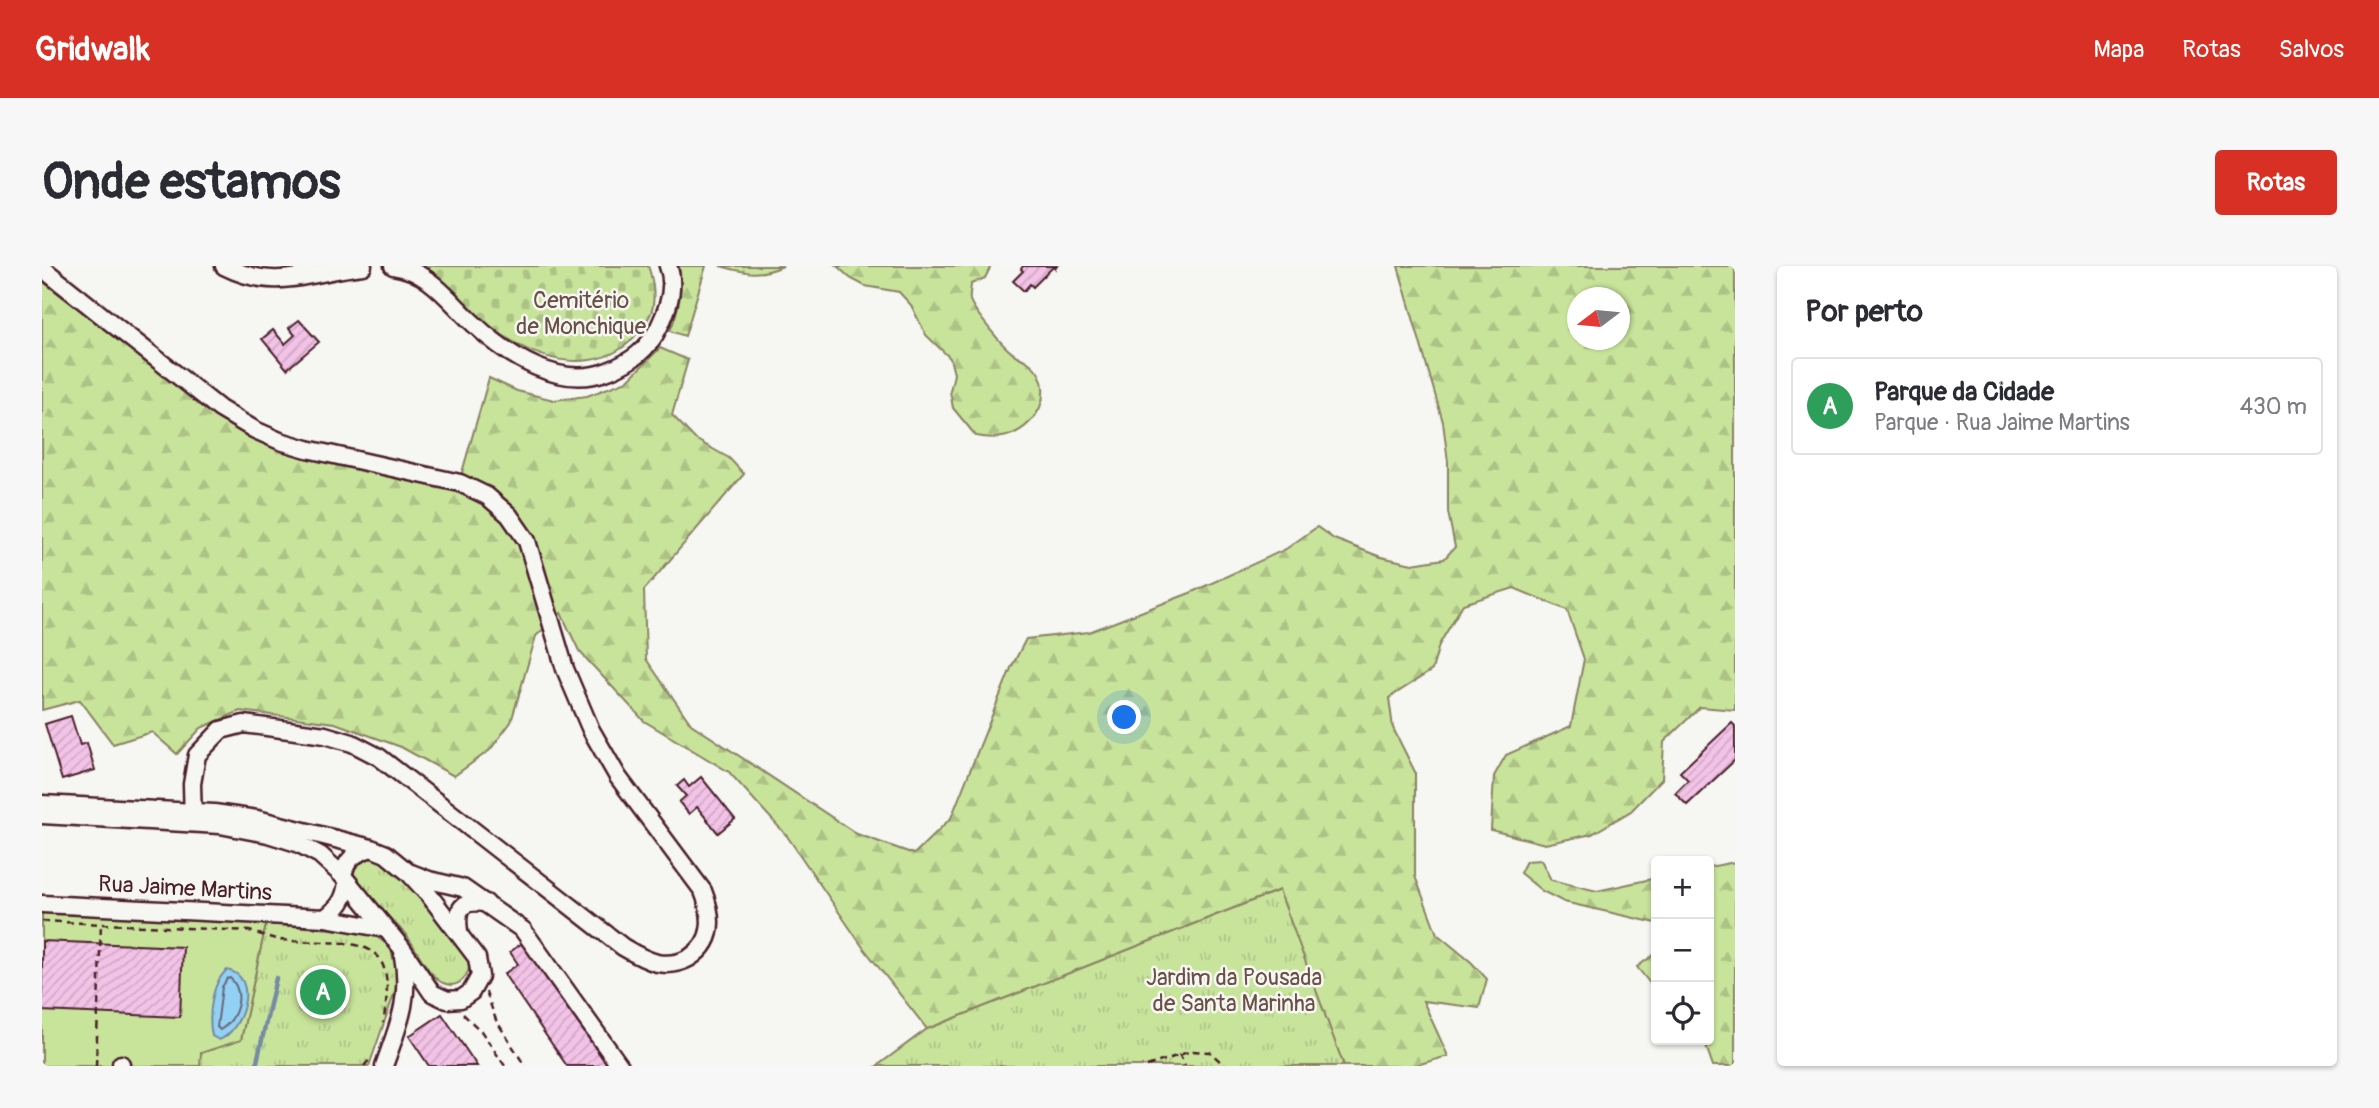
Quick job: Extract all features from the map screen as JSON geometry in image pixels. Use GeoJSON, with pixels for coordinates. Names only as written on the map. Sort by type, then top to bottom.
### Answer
{"type":"FeatureCollection","features":[{"type":"Feature","properties":{"kind":"street"},"geometry":{"type":"LineString","coordinates":[[224,266],[260,279],[286,281],[363,266]]}},
{"type":"Feature","properties":{"kind":"street"},"geometry":{"type":"LineString","coordinates":[[394,266],[429,280],[472,322],[510,353],[549,372],[573,376],[599,374],[630,362],[653,340],[670,306],[668,266]]}},
{"type":"Feature","properties":{"kind":"street"},"geometry":{"type":"LineString","coordinates":[[42,268],[220,409],[255,430],[307,449],[460,484],[487,496],[509,515],[527,541],[565,669],[591,730],[618,777],[703,891],[710,908],[710,928],[706,942],[698,952],[681,963],[659,963],[639,957],[622,947],[379,757],[352,743],[325,735],[244,724],[221,730],[198,755],[192,784],[193,818]]}},
{"type":"Feature","properties":{"kind":"street"},"geometry":{"type":"LineString","coordinates":[[42,804],[193,818],[297,843],[320,855],[345,879],[440,997]]}},
{"type":"Feature","properties":{"kind":"street"},"geometry":{"type":"LineString","coordinates":[[42,815],[257,819],[386,854],[408,872],[459,932],[477,958],[480,968],[480,976],[471,992],[461,999],[440,997],[414,1000],[404,1008]]}},
{"type":"Feature","properties":{"kind":"street"},"geometry":{"type":"LineString","coordinates":[[325,918],[339,907],[345,896],[345,866],[350,858],[371,848]]}},
{"type":"Feature","properties":{"kind":"street"},"geometry":{"type":"LineString","coordinates":[[408,872],[463,888],[523,930],[620,1066]]}},
{"type":"Feature","properties":{"kind":"street"},"geometry":{"type":"LineString","coordinates":[[459,932],[457,916],[463,906],[471,901],[486,903]]}},
{"type":"Feature","properties":{"kind":"street","name":"Rua Jaime Martins"},"geometry":{"type":"LineString","coordinates":[[42,904],[325,918],[386,929]]}},
{"type":"Feature","properties":{"kind":"street"},"geometry":{"type":"LineString","coordinates":[[380,1059],[404,1008],[406,974],[401,947]]}},
{"type":"Feature","properties":{"kind":"path"},"geometry":{"type":"LineString","coordinates":[[42,921],[249,931],[281,940],[338,942],[363,946],[376,957],[385,970],[386,993],[382,1025]]}},
{"type":"Feature","properties":{"kind":"path"},"geometry":{"type":"LineString","coordinates":[[96,1066],[101,923]]}},
{"type":"Feature","properties":{"kind":"path"},"geometry":{"type":"LineString","coordinates":[[480,968],[496,1020],[525,1066]]}},
{"type":"Feature","properties":{"kind":"path"},"geometry":{"type":"LineString","coordinates":[[440,997],[481,1031],[505,1066]]}},
{"type":"Feature","properties":{"kind":"path"},"geometry":{"type":"LineString","coordinates":[[1147,1066],[1191,1051],[1210,1052],[1225,1066]]}},
{"type":"Feature","properties":{"kind":"path"},"geometry":{"type":"LineString","coordinates":[[1179,1054],[1185,1066]]}},
{"type":"Feature","properties":{"kind":"path"},"geometry":{"type":"LineString","coordinates":[[365,1066],[380,1059]]}},
{"type":"Feature","properties":{"kind":"green space","name":"Cemitério de Monchique"},"geometry":{"type":"Polygon","coordinates":[[[418,266],[648,266],[653,289],[653,308],[649,318],[634,337],[618,351],[590,360],[566,360],[543,355],[500,334],[428,269],[418,266]]]}},
{"type":"Feature","properties":{"kind":"green space"},"geometry":{"type":"Polygon","coordinates":[[[679,266],[706,266],[685,336],[670,331],[679,299],[679,266]]]}},
{"type":"Feature","properties":{"kind":"green space"},"geometry":{"type":"Polygon","coordinates":[[[720,266],[783,266],[766,272],[752,273],[720,266]]]}},
{"type":"Feature","properties":{"kind":"green space"},"geometry":{"type":"Polygon","coordinates":[[[837,266],[991,266],[985,278],[971,284],[970,300],[1000,341],[1012,353],[1028,362],[1040,375],[1043,391],[1036,415],[1011,435],[998,438],[976,436],[953,408],[950,391],[954,374],[950,358],[926,335],[911,305],[899,292],[865,286],[850,278],[837,266]]]}},
{"type":"Feature","properties":{"kind":"green space"},"geometry":{"type":"Polygon","coordinates":[[[1398,266],[1735,266],[1735,710],[1700,707],[1664,742],[1662,779],[1631,811],[1592,834],[1545,844],[1491,830],[1494,776],[1506,755],[1571,726],[1584,659],[1567,610],[1514,588],[1463,604],[1439,645],[1432,670],[1389,698],[1393,728],[1415,772],[1415,876],[1437,934],[1487,979],[1479,1008],[1423,1001],[1448,1056],[1413,1066],[1344,1066],[1279,890],[927,1029],[862,946],[787,836],[729,772],[644,721],[579,651],[561,613],[536,636],[511,722],[490,750],[454,776],[401,747],[335,723],[240,711],[201,728],[177,754],[152,732],[113,744],[80,700],[42,710],[42,281],[233,428],[294,455],[459,483],[489,378],[517,391],[554,400],[587,396],[627,381],[660,348],[688,360],[672,415],[695,439],[729,458],[744,474],[644,590],[646,659],[691,724],[857,834],[914,854],[951,818],[1011,668],[1026,639],[1089,632],[1190,593],[1286,549],[1317,527],[1334,539],[1381,557],[1412,564],[1444,559],[1455,547],[1448,512],[1448,462],[1443,422],[1398,266]]]}},
{"type":"Feature","properties":{"kind":"green space"},"geometry":{"type":"Polygon","coordinates":[[[376,856],[413,887],[469,960],[466,976],[459,983],[449,985],[438,980],[407,936],[357,884],[354,874],[356,866],[362,860],[376,856]]]}},
{"type":"Feature","properties":{"kind":"green space"},"geometry":{"type":"Polygon","coordinates":[[[1541,860],[1551,880],[1597,891],[1651,879],[1651,922],[1564,902],[1542,891],[1520,873],[1526,861],[1541,860]]]}},
{"type":"Feature","properties":{"kind":"green space"},"geometry":{"type":"Polygon","coordinates":[[[1735,862],[1735,1066],[1713,1066],[1706,1045],[1714,1045],[1714,866],[1735,862]]]}},
{"type":"Feature","properties":{"kind":"green space","name":"Jardim da Pousada de Santa Marinha"},"geometry":{"type":"Polygon","coordinates":[[[1280,890],[1344,1066],[877,1066],[927,1029],[1280,890]]]}},
{"type":"Feature","properties":{"kind":"green space"},"geometry":{"type":"Polygon","coordinates":[[[42,910],[266,924],[241,1040],[201,1053],[200,1066],[42,1066],[42,910]]]}},
{"type":"Feature","properties":{"kind":"green space"},"geometry":{"type":"Polygon","coordinates":[[[266,924],[369,932],[390,946],[399,980],[369,1066],[200,1066],[200,1053],[241,1040],[266,924]]]}},
{"type":"Feature","properties":{"kind":"green space"},"geometry":{"type":"Polygon","coordinates":[[[1651,957],[1651,985],[1637,967],[1651,957]]]}},
{"type":"Feature","properties":{"kind":"water"},"geometry":{"type":"Polygon","coordinates":[[[227,970],[237,974],[243,982],[244,1004],[235,1026],[228,1035],[219,1040],[212,1036],[211,1010],[217,983],[227,970]]]}},
{"type":"Feature","properties":{"kind":"building"},"geometry":{"type":"Polygon","coordinates":[[[1023,266],[1057,266],[1033,287],[1030,284],[1024,291],[1013,281],[1023,271],[1023,266]]]}},
{"type":"Feature","properties":{"kind":"building"},"geometry":{"type":"Polygon","coordinates":[[[299,320],[319,342],[287,369],[262,339],[273,330],[285,344],[295,335],[289,328],[299,320]]]}},
{"type":"Feature","properties":{"kind":"building"},"geometry":{"type":"Polygon","coordinates":[[[71,716],[80,745],[87,743],[95,770],[62,780],[45,724],[71,716]]]}},
{"type":"Feature","properties":{"kind":"building"},"geometry":{"type":"Polygon","coordinates":[[[1732,723],[1735,726],[1735,760],[1687,805],[1675,793],[1688,780],[1680,772],[1732,723]]]}},
{"type":"Feature","properties":{"kind":"building"},"geometry":{"type":"Polygon","coordinates":[[[701,777],[735,819],[718,833],[697,807],[689,814],[679,802],[686,796],[677,786],[684,780],[689,787],[701,777]]]}},
{"type":"Feature","properties":{"kind":"building"},"geometry":{"type":"Polygon","coordinates":[[[42,941],[183,947],[180,1017],[42,1011],[42,941]]]}},
{"type":"Feature","properties":{"kind":"building"},"geometry":{"type":"Polygon","coordinates":[[[522,943],[608,1066],[567,1066],[504,974],[518,964],[510,952],[522,943]]]}},
{"type":"Feature","properties":{"kind":"building"},"geometry":{"type":"Polygon","coordinates":[[[442,1014],[477,1066],[429,1066],[409,1036],[442,1014]]]}},
{"type":"Feature","properties":{"kind":"waterway"},"geometry":{"type":"LineString","coordinates":[[256,1066],[276,978]]}},
{"type":"Feature","properties":{"kind":"place","name":"Parque da Cidade"},"geometry":{"type":"Point","coordinates":[323,992]}}]}
